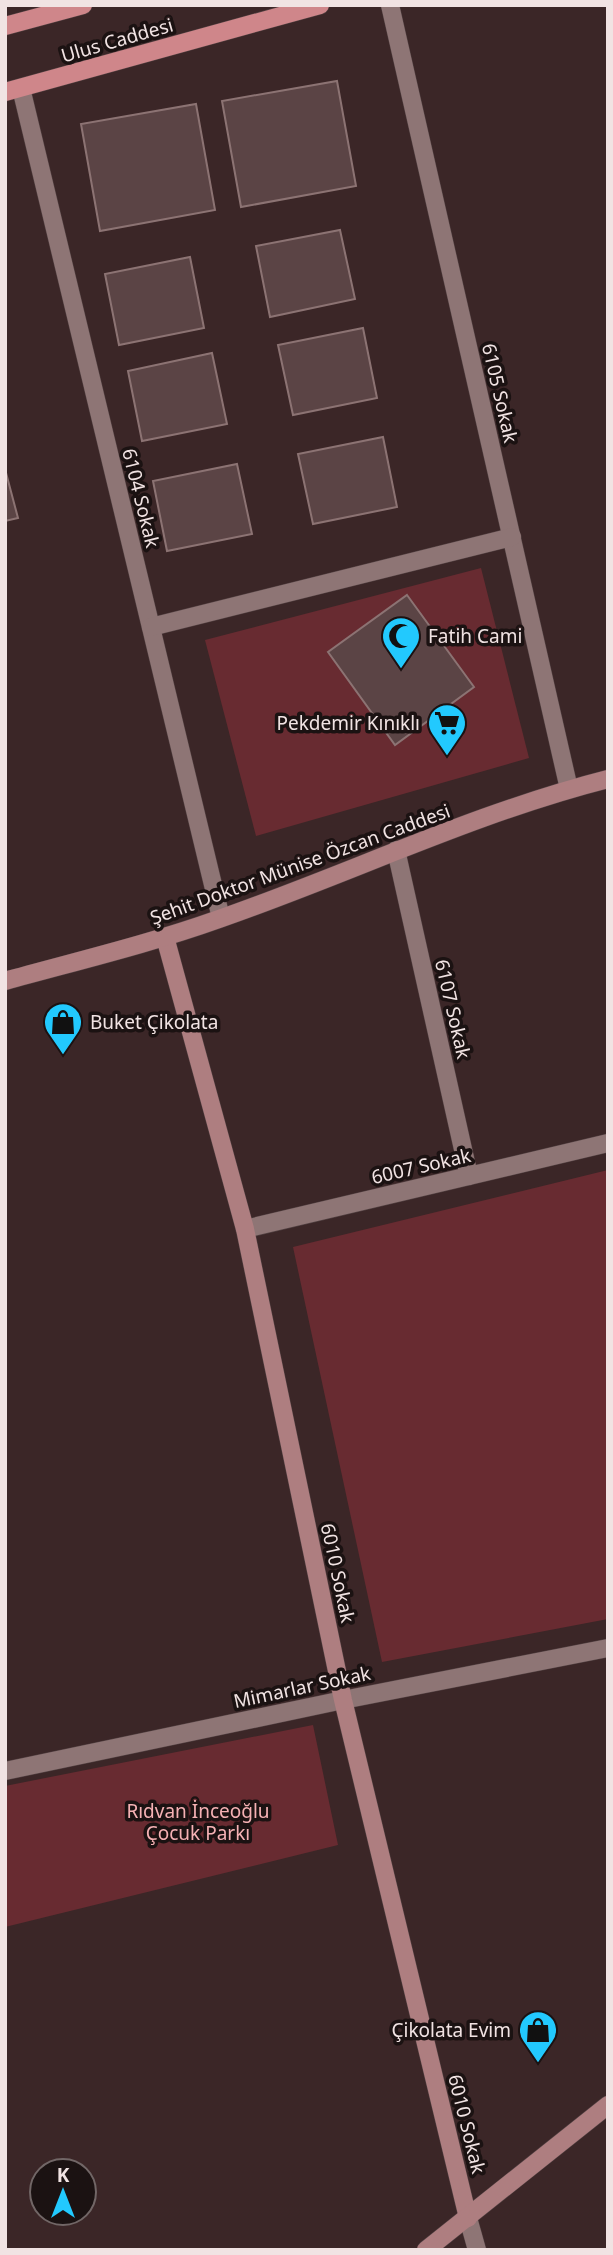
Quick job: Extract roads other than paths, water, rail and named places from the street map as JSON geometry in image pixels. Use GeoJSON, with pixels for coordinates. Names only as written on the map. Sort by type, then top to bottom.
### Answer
{"type":"FeatureCollection","features":[{"type":"Feature","properties":{"kind":"main road"},"geometry":{"type":"LineString","coordinates":[[5,26],[83,5]]}},
{"type":"Feature","properties":{"kind":"main road","name":"Ulus Caddesi"},"geometry":{"type":"LineString","coordinates":[[13,90],[320,5]]}},
{"type":"Feature","properties":{"kind":"street","name":"6105 Sokak"},"geometry":{"type":"LineString","coordinates":[[390,5],[569,789]]}},
{"type":"Feature","properties":{"kind":"street","name":"6104 Sokak"},"geometry":{"type":"LineString","coordinates":[[13,90],[221,918]]}},
{"type":"Feature","properties":{"kind":"street"},"geometry":{"type":"LineString","coordinates":[[150,627],[512,537]]}},
{"type":"Feature","properties":{"kind":"street","name":"Şehit Doktor Münise Özcan Caddesi"},"geometry":{"type":"LineString","coordinates":[[5,981],[165,937],[396,850],[569,789],[608,779]]}},
{"type":"Feature","properties":{"kind":"street","name":"6107 Sokak"},"geometry":{"type":"LineString","coordinates":[[396,850],[469,1176]]}},
{"type":"Feature","properties":{"kind":"street","name":"6010 Sokak"},"geometry":{"type":"LineString","coordinates":[[165,937],[244,1229],[343,1700],[468,2218]]}},
{"type":"Feature","properties":{"kind":"street","name":"6007 Sokak"},"geometry":{"type":"LineString","coordinates":[[244,1229],[608,1143]]}},
{"type":"Feature","properties":{"kind":"street","name":"Mimarlar Sokak"},"geometry":{"type":"LineString","coordinates":[[5,1771],[608,1648]]}},
{"type":"Feature","properties":{"kind":"street"},"geometry":{"type":"LineString","coordinates":[[426,2250],[608,2105]]}},
{"type":"Feature","properties":{"kind":"street"},"geometry":{"type":"LineString","coordinates":[[468,2218],[477,2250]]}},
{"type":"Feature","properties":{"kind":"place","name":"Fatih Cami"},"geometry":{"type":"Point","coordinates":[401,670]}},
{"type":"Feature","properties":{"kind":"place","name":"Pekdemir Kınıklı"},"geometry":{"type":"Point","coordinates":[447,757]}},
{"type":"Feature","properties":{"kind":"place","name":"Buket Çikolata"},"geometry":{"type":"Point","coordinates":[63,1056]}},
{"type":"Feature","properties":{"kind":"place","name":"Çikolata Evim"},"geometry":{"type":"Point","coordinates":[538,2064]}},
{"type":"Feature","properties":{"kind":"park label","name":"Rıdvan İnceoğlu Çocuk Parkı"},"geometry":{"type":"Point","coordinates":[198,1822]}}]}
